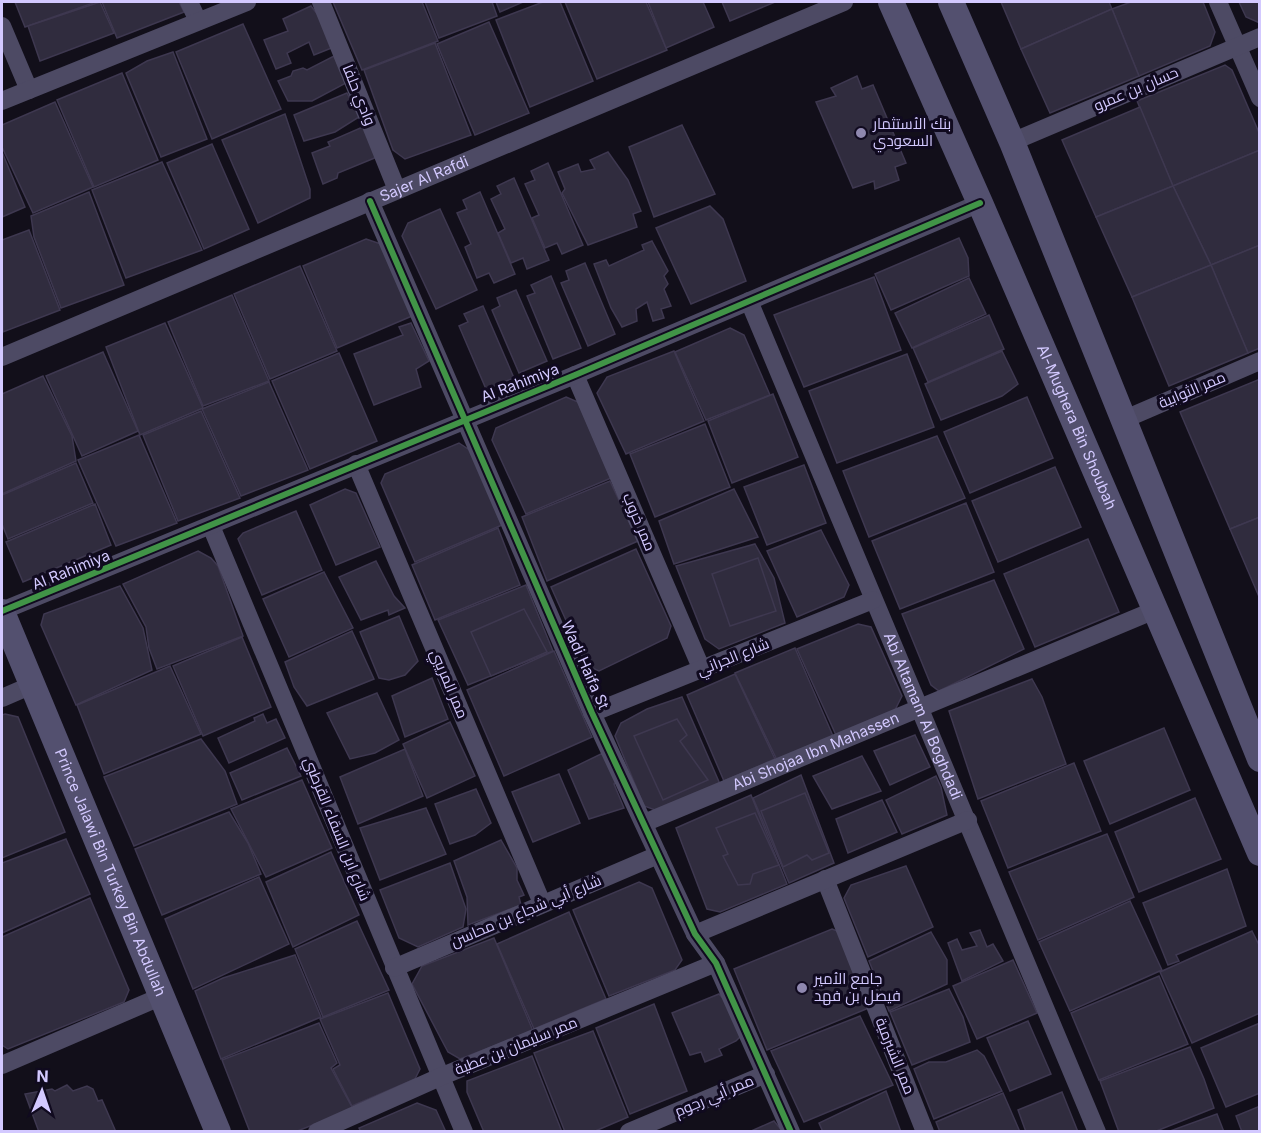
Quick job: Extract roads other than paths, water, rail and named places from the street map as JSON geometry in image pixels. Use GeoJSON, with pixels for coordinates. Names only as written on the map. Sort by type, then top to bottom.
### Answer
{"type":"FeatureCollection","features":[{"type":"Feature","properties":{"kind":"street"},"geometry":{"type":"LineString","coordinates":[[189,2],[198,21]]}},
{"type":"Feature","properties":{"kind":"street"},"geometry":{"type":"LineString","coordinates":[[2,101],[247,2]]}},
{"type":"Feature","properties":{"kind":"street","name":"وادي حلفا"},"geometry":{"type":"LineString","coordinates":[[321,2],[397,190]]}},
{"type":"Feature","properties":{"kind":"street","name":"Sajer Al Rafdi"},"geometry":{"type":"LineString","coordinates":[[2,357],[844,2]]}},
{"type":"Feature","properties":{"kind":"street","name":"Al-Mughera Bin Shoubah"},"geometry":{"type":"LineString","coordinates":[[891,2],[1260,853]]}},
{"type":"Feature","properties":{"kind":"street"},"geometry":{"type":"LineString","coordinates":[[951,2],[1012,142],[1260,759]]}},
{"type":"Feature","properties":{"kind":"street"},"geometry":{"type":"LineString","coordinates":[[1218,2],[1260,98]]}},
{"type":"Feature","properties":{"kind":"street"},"geometry":{"type":"LineString","coordinates":[[2,26],[28,90]]}},
{"type":"Feature","properties":{"kind":"street","name":"حسان بن عمرو"},"geometry":{"type":"LineString","coordinates":[[1012,142],[1260,37]]}},
{"type":"Feature","properties":{"kind":"street","name":"Wadi Haifa St"},"geometry":{"type":"LineString","coordinates":[[370,201],[592,713],[695,934],[716,963],[791,1131]]}},
{"type":"Feature","properties":{"kind":"street","name":"Al Rahimiya"},"geometry":{"type":"LineString","coordinates":[[2,612],[465,418],[575,375],[980,203]]}},
{"type":"Feature","properties":{"kind":"street","name":"Abi Altamam Al Boghdadi"},"geometry":{"type":"LineString","coordinates":[[749,301],[1097,1131]]}},
{"type":"Feature","properties":{"kind":"street","name":"ممر الثوابية"},"geometry":{"type":"LineString","coordinates":[[1125,419],[1260,361]]}},
{"type":"Feature","properties":{"kind":"street","name":"ممر خروب"},"geometry":{"type":"LineString","coordinates":[[575,375],[702,670]]}},
{"type":"Feature","properties":{"kind":"street","name":"ممر المريبي"},"geometry":{"type":"LineString","coordinates":[[356,464],[542,903]]}},
{"type":"Feature","properties":{"kind":"street","name":"شارع ابن السقاء القرطبي"},"geometry":{"type":"LineString","coordinates":[[211,526],[464,1131]]}},
{"type":"Feature","properties":{"kind":"street","name":"شارع الجراني"},"geometry":{"type":"LineString","coordinates":[[592,713],[873,600]]}},
{"type":"Feature","properties":{"kind":"street","name":"Abi Shojaa Ibn Mahassen"},"geometry":{"type":"LineString","coordinates":[[644,823],[1155,610]]}},
{"type":"Feature","properties":{"kind":"street","name":"Prince Jalawi Bin Turkey Bin Abdullah"},"geometry":{"type":"LineString","coordinates":[[2,612],[160,997],[218,1131]]}},
{"type":"Feature","properties":{"kind":"street"},"geometry":{"type":"LineString","coordinates":[[2,698],[32,685]]}},
{"type":"Feature","properties":{"kind":"street"},"geometry":{"type":"LineString","coordinates":[[695,934],[968,820]]}},
{"type":"Feature","properties":{"kind":"street","name":"شارع أبي شجاع بن محاسن"},"geometry":{"type":"LineString","coordinates":[[394,968],[658,855]]}},
{"type":"Feature","properties":{"kind":"street","name":"ممر الشبرمية"},"geometry":{"type":"LineString","coordinates":[[825,879],[926,1131]]}},
{"type":"Feature","properties":{"kind":"street","name":"ممر سليمان بن عطية"},"geometry":{"type":"LineString","coordinates":[[317,1131],[440,1077],[716,963]]}},
{"type":"Feature","properties":{"kind":"street"},"geometry":{"type":"LineString","coordinates":[[2,1065],[160,997]]}},
{"type":"Feature","properties":{"kind":"street","name":"ممر أبي رجوم"},"geometry":{"type":"LineString","coordinates":[[629,1131],[661,1126],[766,1074]]}},
{"type":"Feature","properties":{"kind":"place","name":"بنك الأستثمار السعودي"},"geometry":{"type":"Point","coordinates":[861,133]}},
{"type":"Feature","properties":{"kind":"place","name":"جامع الأمير فيصل بن فهد"},"geometry":{"type":"Point","coordinates":[802,988]}}]}
